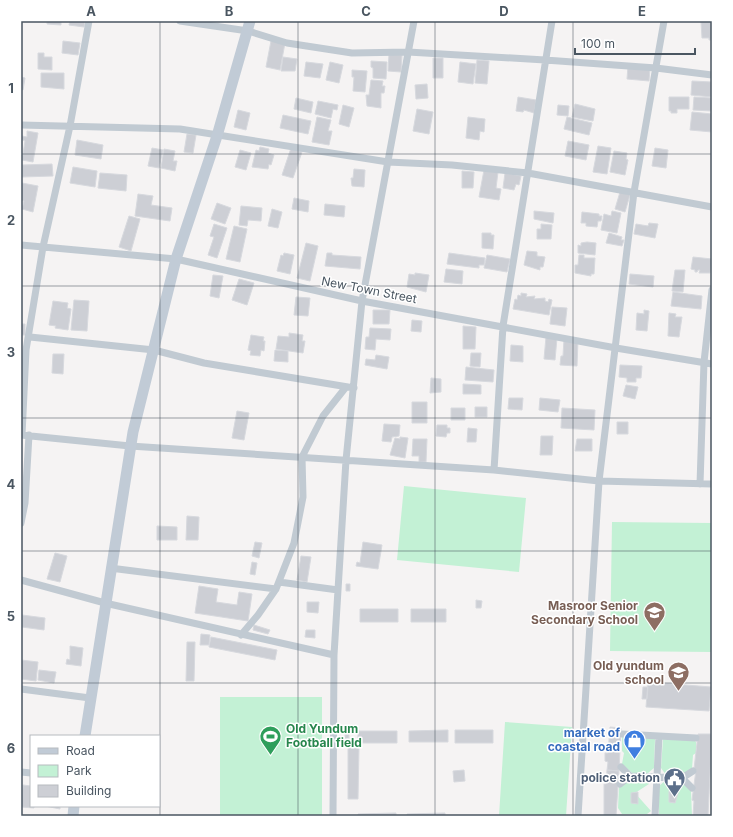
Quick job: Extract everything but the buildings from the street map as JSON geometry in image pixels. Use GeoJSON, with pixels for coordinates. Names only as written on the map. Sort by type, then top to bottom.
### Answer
{"type":"FeatureCollection","features":[{"type":"Feature","properties":{"kind":"street"},"geometry":{"type":"LineString","coordinates":[[21,524],[25,503],[24,350],[30,337],[43,247],[70,126],[89,21]]}},
{"type":"Feature","properties":{"kind":"street"},"geometry":{"type":"LineString","coordinates":[[180,21],[249,26],[287,43],[352,53],[408,52],[545,60],[656,68],[712,75]]}},
{"type":"Feature","properties":{"kind":"street"},"geometry":{"type":"LineString","coordinates":[[333,816],[334,655],[346,460],[362,301],[414,21]]}},
{"type":"Feature","properties":{"kind":"street"},"geometry":{"type":"LineString","coordinates":[[494,470],[503,326],[552,21]]}},
{"type":"Feature","properties":{"kind":"street"},"geometry":{"type":"LineString","coordinates":[[578,816],[599,482],[634,192],[664,21]]}},
{"type":"Feature","properties":{"kind":"street"},"geometry":{"type":"LineString","coordinates":[[85,735],[130,446],[176,259],[217,136],[249,26]]}},
{"type":"Feature","properties":{"kind":"street"},"geometry":{"type":"LineString","coordinates":[[21,125],[180,129],[388,162],[452,164],[528,173],[712,207]]}},
{"type":"Feature","properties":{"kind":"street","name":"New Town Street"},"geometry":{"type":"LineString","coordinates":[[21,245],[176,259],[362,301],[616,348],[712,364]]}},
{"type":"Feature","properties":{"kind":"street"},"geometry":{"type":"LineString","coordinates":[[700,484],[704,362],[712,290]]}},
{"type":"Feature","properties":{"kind":"street"},"geometry":{"type":"LineString","coordinates":[[30,337],[154,350],[204,363],[354,388]]}},
{"type":"Feature","properties":{"kind":"street"},"geometry":{"type":"LineString","coordinates":[[241,635],[258,615],[276,589],[279,582],[294,543],[303,497],[302,457],[323,416],[346,387]]}},
{"type":"Feature","properties":{"kind":"street"},"geometry":{"type":"LineString","coordinates":[[24,435],[130,446],[494,470],[599,482],[712,484]]}},
{"type":"Feature","properties":{"kind":"street"},"geometry":{"type":"LineString","coordinates":[[110,568],[276,589]]}},
{"type":"Feature","properties":{"kind":"street"},"geometry":{"type":"LineString","coordinates":[[21,580],[105,603],[334,655]]}},
{"type":"Feature","properties":{"kind":"street"},"geometry":{"type":"LineString","coordinates":[[279,582],[338,590]]}},
{"type":"Feature","properties":{"kind":"street"},"geometry":{"type":"LineString","coordinates":[[21,689],[90,698]]}},
{"type":"Feature","properties":{"kind":"street"},"geometry":{"type":"LineString","coordinates":[[622,734],[696,738]]}},
{"type":"Feature","properties":{"kind":"street"},"geometry":{"type":"LineString","coordinates":[[655,816],[659,736]]}},
{"type":"Feature","properties":{"kind":"street"},"geometry":{"type":"LineString","coordinates":[[621,767],[630,776]]}},
{"type":"Feature","properties":{"kind":"street"},"geometry":{"type":"LineString","coordinates":[[620,784],[630,776],[682,778],[693,771]]}},
{"type":"Feature","properties":{"kind":"street"},"geometry":{"type":"LineString","coordinates":[[682,778],[692,788]]}},
{"type":"Feature","properties":{"kind":"green space"},"geometry":{"type":"Polygon","coordinates":[[[404,486],[526,498],[519,572],[397,560],[404,486]]]}},
{"type":"Feature","properties":{"kind":"green space"},"geometry":{"type":"Polygon","coordinates":[[[612,522],[712,523],[711,652],[610,651],[612,522]]]}},
{"type":"Feature","properties":{"kind":"green space","name":"Old Yundum Football field"},"geometry":{"type":"Polygon","coordinates":[[[220,697],[322,697],[322,816],[220,816],[220,697]]]}},
{"type":"Feature","properties":{"kind":"green space"},"geometry":{"type":"Polygon","coordinates":[[[505,722],[572,727],[566,816],[499,816],[505,722]]]}},
{"type":"Feature","properties":{"kind":"green space"},"geometry":{"type":"Polygon","coordinates":[[[622,736],[655,739],[654,768],[648,773],[632,773],[622,764],[624,753],[622,751],[622,736]]]}},
{"type":"Feature","properties":{"kind":"green space"},"geometry":{"type":"Polygon","coordinates":[[[663,739],[694,740],[696,742],[696,753],[693,755],[692,769],[683,776],[666,775],[661,768],[663,739]]]}},
{"type":"Feature","properties":{"kind":"green space"},"geometry":{"type":"Polygon","coordinates":[[[631,778],[647,778],[649,784],[635,793],[651,811],[647,814],[622,814],[618,808],[619,787],[631,778]]]}},
{"type":"Feature","properties":{"kind":"green space"},"geometry":{"type":"Polygon","coordinates":[[[666,780],[683,781],[691,791],[692,816],[659,814],[659,786],[666,780]]]}},
{"type":"Feature","properties":{"kind":"place","name":"Masroor Senior Secondary School"},"geometry":{"type":"Point","coordinates":[654,632]}},
{"type":"Feature","properties":{"kind":"place","name":"Old yundum school"},"geometry":{"type":"Point","coordinates":[679,692]}},
{"type":"Feature","properties":{"kind":"place","name":"Old Yundum Football field"},"geometry":{"type":"Point","coordinates":[271,756]}},
{"type":"Feature","properties":{"kind":"place","name":"market of coastal road"},"geometry":{"type":"Point","coordinates":[635,760]}},
{"type":"Feature","properties":{"kind":"place","name":"police station"},"geometry":{"type":"Point","coordinates":[675,798]}}]}
